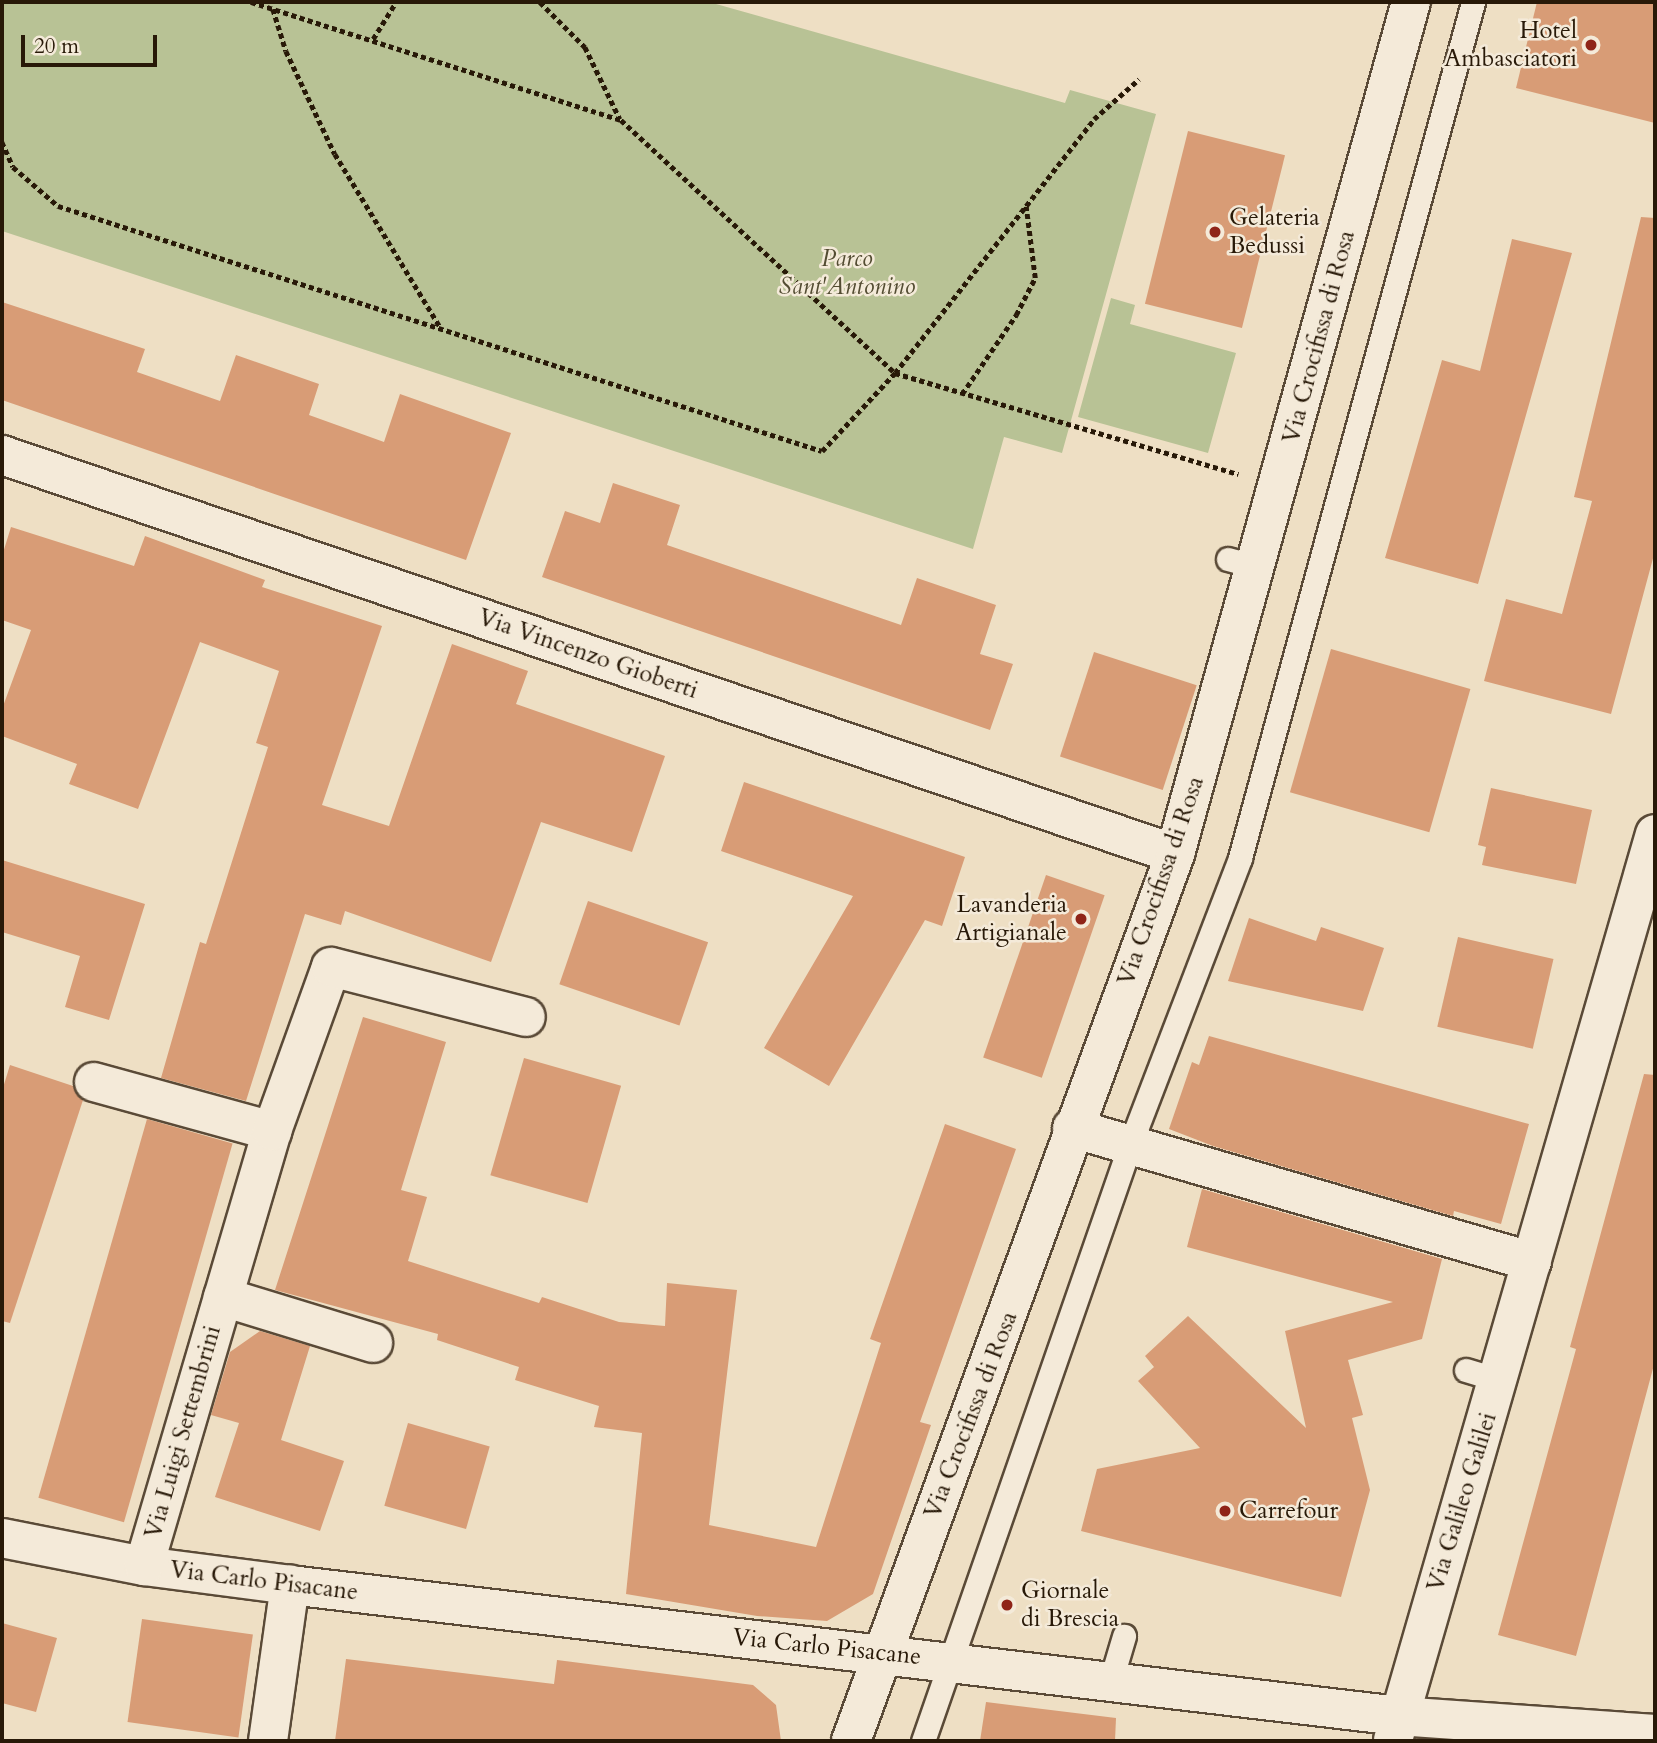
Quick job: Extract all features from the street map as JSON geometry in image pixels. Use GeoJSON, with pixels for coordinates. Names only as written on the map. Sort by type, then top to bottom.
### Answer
{"type":"FeatureCollection","features":[{"type":"Feature","properties":{"kind":"street","name":"Via Crocifissa di Rosa"},"geometry":{"type":"LineString","coordinates":[[851,1741],[1028,1263],[1072,1128],[1175,854],[1242,563],[1279,485],[1411,2]]}},
{"type":"Feature","properties":{"kind":"street","name":"Via Vincenzo Gioberti"},"geometry":{"type":"LineString","coordinates":[[2,454],[1175,854]]}},
{"type":"Feature","properties":{"kind":"street","name":"Via Galileo Galilei"},"geometry":{"type":"LineString","coordinates":[[1395,1728],[1482,1375],[1532,1262],[1655,834]]}},
{"type":"Feature","properties":{"kind":"street","name":"Via Luigi Settembrini"},"geometry":{"type":"LineString","coordinates":[[144,1566],[272,1131],[331,967],[526,1017]]}},
{"type":"Feature","properties":{"kind":"street"},"geometry":{"type":"LineString","coordinates":[[94,1082],[272,1131]]}},
{"type":"Feature","properties":{"kind":"street"},"geometry":{"type":"LineString","coordinates":[[1072,1128],[1532,1262]]}},
{"type":"Feature","properties":{"kind":"street","name":"Via Luigi Settembrini"},"geometry":{"type":"LineString","coordinates":[[223,1297],[373,1343]]}},
{"type":"Feature","properties":{"kind":"street","name":"Via Carlo Pisacane"},"geometry":{"type":"LineString","coordinates":[[2,1538],[144,1566],[290,1585],[1111,1680],[1395,1728],[1655,1734]]}},
{"type":"Feature","properties":{"kind":"street"},"geometry":{"type":"LineString","coordinates":[[268,1741],[290,1585]]}},
{"type":"Feature","properties":{"kind":"lane"},"geometry":{"type":"LineString","coordinates":[[923,1741],[1130,1145],[1240,858],[1473,2]]}},
{"type":"Feature","properties":{"kind":"lane"},"geometry":{"type":"LineString","coordinates":[[1111,1680],[1124,1636]]}},
{"type":"Feature","properties":{"kind":"path"},"geometry":{"type":"LineString","coordinates":[[251,2],[621,120]]}},
{"type":"Feature","properties":{"kind":"path"},"geometry":{"type":"LineString","coordinates":[[373,39],[396,2]]}},
{"type":"Feature","properties":{"kind":"path"},"geometry":{"type":"LineString","coordinates":[[540,2],[585,47],[621,120],[895,373],[1279,485]]}},
{"type":"Feature","properties":{"kind":"path"},"geometry":{"type":"LineString","coordinates":[[273,9],[286,51],[335,154],[441,329]]}},
{"type":"Feature","properties":{"kind":"path"},"geometry":{"type":"LineString","coordinates":[[2,142],[13,167],[58,206],[822,451],[895,373],[1110,101],[1139,79]]}},
{"type":"Feature","properties":{"kind":"path"},"geometry":{"type":"LineString","coordinates":[[962,394],[1016,315],[1035,278],[1026,207]]}},
{"type":"Feature","properties":{"kind":"green space","name":"Parco Sant'Antonino"},"geometry":{"type":"Polygon","coordinates":[[[2,2],[709,2],[1065,103],[1070,90],[1156,114],[1062,453],[1004,437],[973,549],[2,231],[2,2]]]}},
{"type":"Feature","properties":{"kind":"green space"},"geometry":{"type":"Polygon","coordinates":[[[1111,298],[1135,305],[1130,324],[1236,353],[1208,453],[1078,417],[1111,298]]]}},
{"type":"Feature","properties":{"kind":"building","name":"Hotel Ambasciatori"},"geometry":{"type":"Polygon","coordinates":[[[1537,2],[1655,2],[1655,123],[1516,88],[1537,2]]]}},
{"type":"Feature","properties":{"kind":"building"},"geometry":{"type":"Polygon","coordinates":[[[1188,131],[1285,155],[1242,328],[1145,304],[1188,131]]]}},
{"type":"Feature","properties":{"kind":"building"},"geometry":{"type":"Polygon","coordinates":[[[1641,217],[1655,218],[1655,551],[1611,714],[1484,681],[1506,599],[1562,614],[1592,501],[1574,497],[1641,217]]]}},
{"type":"Feature","properties":{"kind":"building"},"geometry":{"type":"Polygon","coordinates":[[[1512,239],[1572,253],[1478,584],[1385,558],[1442,360],[1480,371],[1512,239]]]}},
{"type":"Feature","properties":{"kind":"building"},"geometry":{"type":"Polygon","coordinates":[[[2,302],[145,349],[137,372],[220,401],[236,355],[319,384],[309,415],[384,442],[400,394],[511,433],[466,560],[2,400],[2,302]]]}},
{"type":"Feature","properties":{"kind":"building"},"geometry":{"type":"Polygon","coordinates":[[[613,483],[680,505],[667,545],[901,625],[917,578],[996,605],[980,654],[1013,664],[990,730],[542,577],[565,511],[600,523],[613,483]]]}},
{"type":"Feature","properties":{"kind":"building"},"geometry":{"type":"Polygon","coordinates":[[[11,527],[134,566],[145,536],[265,580],[262,587],[382,626],[322,805],[389,826],[452,644],[528,671],[516,704],[665,756],[632,852],[541,822],[491,962],[345,911],[341,925],[305,914],[246,1101],[161,1078],[200,942],[206,944],[268,747],[256,743],[279,671],[200,642],[138,809],[69,784],[77,764],[2,736],[2,709],[31,630],[2,620],[2,556],[11,527]]]}},
{"type":"Feature","properties":{"kind":"building"},"geometry":{"type":"Polygon","coordinates":[[[1331,649],[1470,689],[1429,832],[1290,792],[1331,649]]]}},
{"type":"Feature","properties":{"kind":"building"},"geometry":{"type":"Polygon","coordinates":[[[1094,652],[1197,685],[1163,790],[1060,757],[1094,652]]]}},
{"type":"Feature","properties":{"kind":"building"},"geometry":{"type":"Polygon","coordinates":[[[744,782],[965,857],[942,926],[925,920],[829,1086],[764,1048],[853,896],[721,851],[744,782]]]}},
{"type":"Feature","properties":{"kind":"building"},"geometry":{"type":"Polygon","coordinates":[[[1491,788],[1592,810],[1576,884],[1482,865],[1486,847],[1478,845],[1491,788]]]}},
{"type":"Feature","properties":{"kind":"building"},"geometry":{"type":"Polygon","coordinates":[[[2,860],[145,904],[109,1020],[65,1007],[80,956],[2,932],[2,860]]]}},
{"type":"Feature","properties":{"kind":"building"},"geometry":{"type":"Polygon","coordinates":[[[1046,875],[1105,895],[1042,1078],[983,1057],[1046,875]]]}},
{"type":"Feature","properties":{"kind":"building"},"geometry":{"type":"Polygon","coordinates":[[[588,901],[708,942],[679,1026],[559,984],[588,901]]]}},
{"type":"Feature","properties":{"kind":"building"},"geometry":{"type":"Polygon","coordinates":[[[1249,918],[1316,941],[1321,927],[1384,948],[1363,1011],[1228,981],[1249,918]]]}},
{"type":"Feature","properties":{"kind":"building"},"geometry":{"type":"Polygon","coordinates":[[[1458,937],[1553,959],[1533,1049],[1437,1027],[1458,937]]]}},
{"type":"Feature","properties":{"kind":"building"},"geometry":{"type":"Polygon","coordinates":[[[363,1017],[446,1042],[401,1190],[427,1197],[408,1261],[539,1303],[542,1297],[619,1322],[665,1326],[667,1283],[737,1290],[709,1525],[816,1547],[881,1343],[870,1339],[945,1124],[1016,1149],[920,1422],[931,1425],[873,1594],[827,1621],[757,1616],[626,1594],[642,1433],[594,1427],[599,1406],[515,1380],[519,1367],[437,1340],[438,1334],[275,1290],[363,1017]]]}},
{"type":"Feature","properties":{"kind":"building"},"geometry":{"type":"Polygon","coordinates":[[[1209,1036],[1529,1124],[1501,1224],[1454,1211],[1453,1216],[1213,1146],[1169,1129],[1192,1062],[1199,1065],[1209,1036]]]}},
{"type":"Feature","properties":{"kind":"building"},"geometry":{"type":"Polygon","coordinates":[[[524,1058],[621,1086],[587,1203],[490,1175],[524,1058]]]}},
{"type":"Feature","properties":{"kind":"building"},"geometry":{"type":"Polygon","coordinates":[[[10,1065],[73,1086],[83,1100],[10,1323],[2,1321],[2,1091],[10,1065]]]}},
{"type":"Feature","properties":{"kind":"building"},"geometry":{"type":"Polygon","coordinates":[[[1644,1074],[1655,1075],[1655,1361],[1576,1656],[1498,1635],[1576,1349],[1570,1347],[1644,1074]]]}},
{"type":"Feature","properties":{"kind":"building"},"geometry":{"type":"Polygon","coordinates":[[[147,1119],[233,1144],[124,1522],[38,1498],[147,1119]]]}},
{"type":"Feature","properties":{"kind":"building"},"geometry":{"type":"Polygon","coordinates":[[[1202,1189],[1442,1259],[1422,1339],[1348,1360],[1363,1415],[1352,1418],[1370,1490],[1341,1597],[1081,1531],[1097,1469],[1200,1448],[1138,1381],[1154,1367],[1145,1356],[1188,1316],[1306,1428],[1285,1331],[1393,1302],[1187,1247],[1202,1189]]]}},
{"type":"Feature","properties":{"kind":"building"},"geometry":{"type":"Polygon","coordinates":[[[260,1331],[310,1346],[281,1440],[344,1461],[320,1531],[215,1497],[239,1423],[211,1415],[230,1352],[260,1331]]]}},
{"type":"Feature","properties":{"kind":"building"},"geometry":{"type":"Polygon","coordinates":[[[408,1423],[490,1446],[466,1529],[384,1506],[408,1423]]]}},
{"type":"Feature","properties":{"kind":"building"},"geometry":{"type":"Polygon","coordinates":[[[142,1619],[253,1635],[238,1738],[128,1722],[142,1619]]]}},
{"type":"Feature","properties":{"kind":"building"},"geometry":{"type":"Polygon","coordinates":[[[2,1623],[57,1638],[36,1712],[2,1703],[2,1623]]]}},
{"type":"Feature","properties":{"kind":"building"},"geometry":{"type":"Polygon","coordinates":[[[346,1659],[554,1684],[557,1660],[753,1685],[776,1705],[781,1741],[335,1741],[346,1659]]]}},
{"type":"Feature","properties":{"kind":"building"},"geometry":{"type":"Polygon","coordinates":[[[986,1702],[1116,1718],[1115,1741],[980,1741],[986,1702]]]}},
{"type":"Feature","properties":{"kind":"place","name":"Hotel Ambasciatori"},"geometry":{"type":"Point","coordinates":[1591,45]}},
{"type":"Feature","properties":{"kind":"place","name":"Gelateria Bedussi"},"geometry":{"type":"Point","coordinates":[1215,232]}},
{"type":"Feature","properties":{"kind":"place","name":"Lavanderia Artigianale"},"geometry":{"type":"Point","coordinates":[1081,919]}},
{"type":"Feature","properties":{"kind":"place","name":"Carrefour"},"geometry":{"type":"Point","coordinates":[1225,1511]}},
{"type":"Feature","properties":{"kind":"place","name":"Giornale di Brescia"},"geometry":{"type":"Point","coordinates":[1007,1605]}}]}
